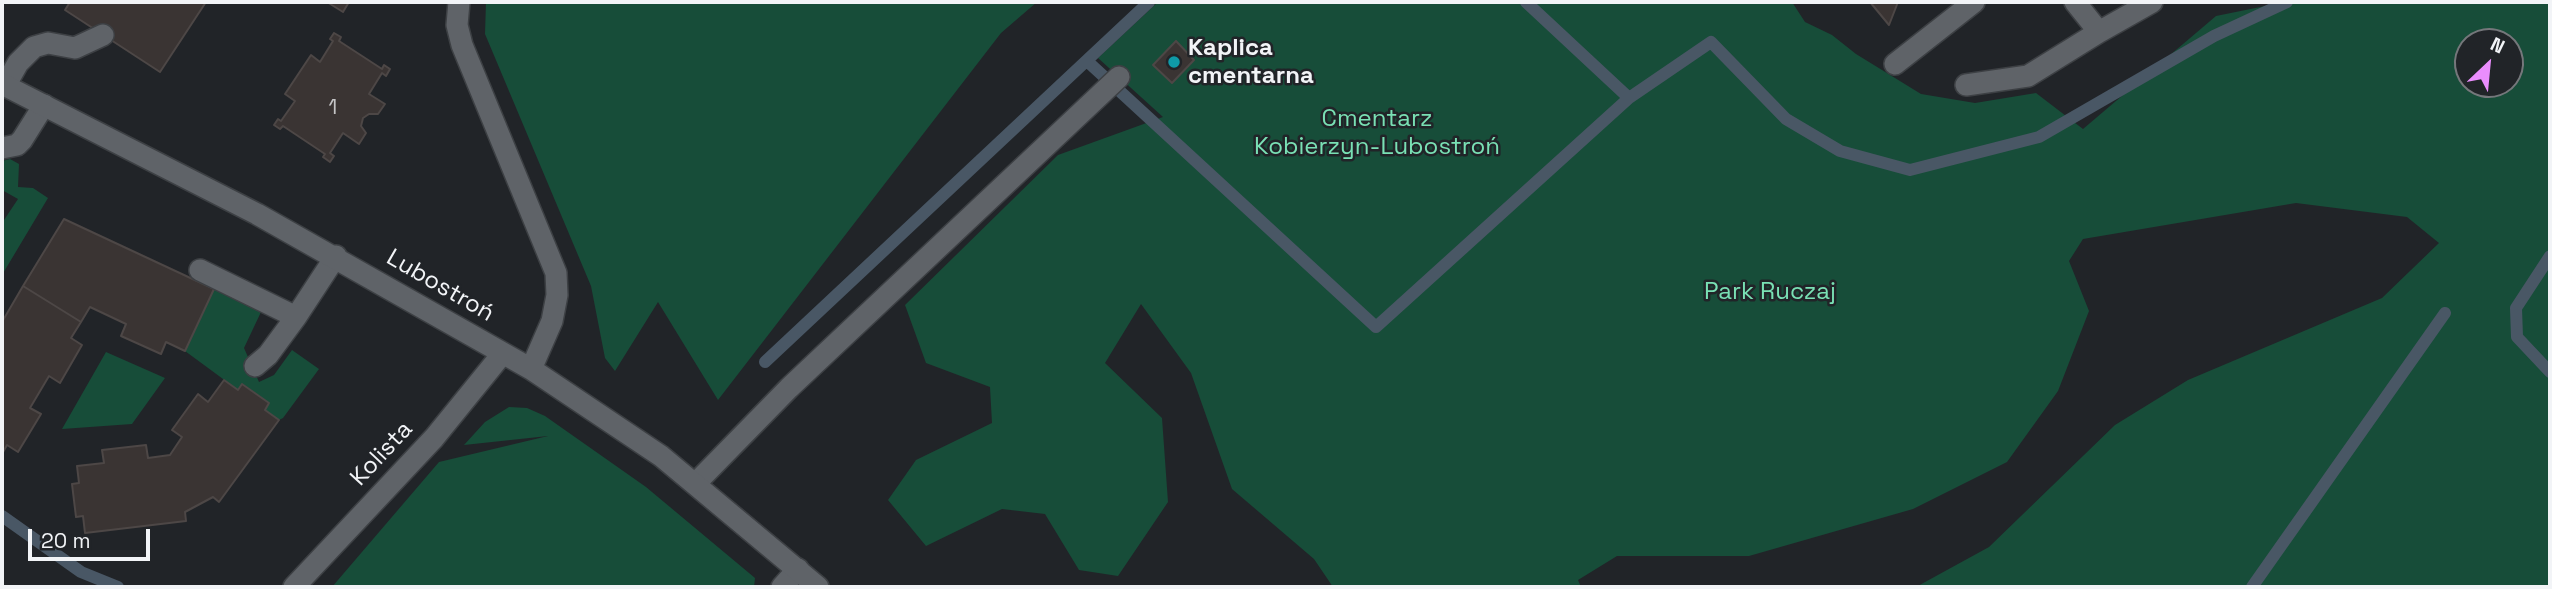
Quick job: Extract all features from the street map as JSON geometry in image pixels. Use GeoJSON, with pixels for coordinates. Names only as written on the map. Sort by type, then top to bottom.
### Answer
{"type":"FeatureCollection","features":[{"type":"Feature","properties":{"kind":"street"},"geometry":{"type":"LineString","coordinates":[[1895,64],[1974,2]]}},
{"type":"Feature","properties":{"kind":"street"},"geometry":{"type":"LineString","coordinates":[[2075,2],[2099,32]]}},
{"type":"Feature","properties":{"kind":"street"},"geometry":{"type":"LineString","coordinates":[[1966,85],[2028,76],[2152,2]]}},
{"type":"Feature","properties":{"kind":"street"},"geometry":{"type":"LineString","coordinates":[[457,3],[457,25],[462,45],[556,273],[557,295],[552,321],[531,369]]}},
{"type":"Feature","properties":{"kind":"street"},"geometry":{"type":"LineString","coordinates":[[3,85],[18,63],[34,47],[48,43],[75,48],[103,35]]}},
{"type":"Feature","properties":{"kind":"street"},"geometry":{"type":"LineString","coordinates":[[696,483],[789,388],[1119,77]]}},
{"type":"Feature","properties":{"kind":"street","name":"Lubostroń"},"geometry":{"type":"LineString","coordinates":[[3,85],[336,257],[531,369],[601,413],[696,483],[818,587]]}},
{"type":"Feature","properties":{"kind":"street"},"geometry":{"type":"LineString","coordinates":[[2,148],[17,145],[44,105]]}},
{"type":"Feature","properties":{"kind":"street"},"geometry":{"type":"LineString","coordinates":[[255,366],[268,355],[336,257]]}},
{"type":"Feature","properties":{"kind":"street"},"geometry":{"type":"LineString","coordinates":[[200,270],[296,317]]}},
{"type":"Feature","properties":{"kind":"street","name":"Kolista"},"geometry":{"type":"LineString","coordinates":[[294,587],[434,438],[503,353]]}},
{"type":"Feature","properties":{"kind":"street"},"geometry":{"type":"LineString","coordinates":[[782,587],[799,569]]}},
{"type":"Feature","properties":{"kind":"green space"},"geometry":{"type":"Polygon","coordinates":[[[486,2],[1037,2],[1001,33],[718,400],[658,302],[615,371],[605,358],[591,286],[485,34],[486,2]]]}},
{"type":"Feature","properties":{"kind":"green space","name":"Park Ruczaj"},"geometry":{"type":"Polygon","coordinates":[[[1158,2],[1792,2],[1805,22],[1832,35],[1856,54],[1921,94],[1975,103],[2036,93],[2083,129],[2216,16],[2285,2],[2550,2],[2550,587],[1916,587],[1989,547],[2115,425],[2188,380],[2382,298],[2439,243],[2407,217],[2296,203],[2083,239],[2069,261],[2089,311],[2058,391],[2007,462],[1913,509],[1749,556],[1617,556],[1578,580],[1581,587],[1333,587],[1314,559],[1232,489],[1191,373],[1141,304],[1105,363],[1162,418],[1168,502],[1118,576],[1079,570],[1045,514],[1002,509],[926,546],[888,500],[916,460],[992,423],[990,387],[926,363],[905,305],[1058,155],[1163,117],[1098,58],[1158,2]]]}},
{"type":"Feature","properties":{"kind":"green space"},"geometry":{"type":"Polygon","coordinates":[[[10,159],[19,164],[18,187],[33,188],[48,198],[2,275],[2,223],[18,199],[2,190],[2,161],[10,159]]]}},
{"type":"Feature","properties":{"kind":"green space"},"geometry":{"type":"Polygon","coordinates":[[[214,289],[261,312],[244,348],[259,382],[274,375],[292,350],[319,369],[283,418],[279,420],[265,410],[269,403],[243,384],[238,390],[185,351],[214,289]]]}},
{"type":"Feature","properties":{"kind":"green space"},"geometry":{"type":"Polygon","coordinates":[[[106,352],[165,378],[132,424],[62,429],[106,352]]]}},
{"type":"Feature","properties":{"kind":"green space"},"geometry":{"type":"Polygon","coordinates":[[[509,407],[527,408],[545,416],[646,487],[755,578],[754,587],[332,587],[439,462],[548,436],[464,445],[485,422],[509,407]]]}},
{"type":"Feature","properties":{"kind":"building"},"geometry":{"type":"Polygon","coordinates":[[[70,2],[206,2],[160,72],[65,10],[70,2]]]}},
{"type":"Feature","properties":{"kind":"building"},"geometry":{"type":"Polygon","coordinates":[[[327,2],[349,2],[343,12],[327,2]]]}},
{"type":"Feature","properties":{"kind":"building"},"geometry":{"type":"Polygon","coordinates":[[[1870,2],[1898,2],[1889,25],[1870,2]]]}},
{"type":"Feature","properties":{"kind":"building"},"geometry":{"type":"Polygon","coordinates":[[[334,33],[341,37],[339,41],[382,69],[384,65],[390,69],[386,76],[382,73],[369,94],[385,104],[378,114],[369,114],[363,118],[361,126],[366,133],[359,144],[343,133],[330,153],[334,156],[330,162],[323,157],[325,154],[283,126],[280,129],[274,125],[278,119],[281,121],[295,101],[285,94],[311,55],[320,62],[333,41],[330,39],[334,33]]]}},
{"type":"Feature","properties":{"kind":"building","name":"Kaplica cmentarna"},"geometry":{"type":"Polygon","coordinates":[[[1176,41],[1194,60],[1172,83],[1153,65],[1176,41]]]}},
{"type":"Feature","properties":{"kind":"building"},"geometry":{"type":"Polygon","coordinates":[[[64,219],[214,289],[185,351],[166,342],[161,354],[121,336],[126,324],[90,307],[81,322],[23,286],[64,219]]]}},
{"type":"Feature","properties":{"kind":"building"},"geometry":{"type":"Polygon","coordinates":[[[23,286],[81,322],[71,338],[82,345],[60,383],[49,376],[30,408],[41,414],[18,452],[7,445],[2,454],[2,322],[23,286]]]}},
{"type":"Feature","properties":{"kind":"building"},"geometry":{"type":"Polygon","coordinates":[[[224,380],[238,390],[242,384],[269,403],[265,410],[279,420],[219,502],[213,497],[185,512],[186,521],[85,533],[83,516],[76,517],[72,484],[79,483],[77,466],[104,463],[102,450],[146,445],[148,458],[170,455],[182,437],[172,430],[198,394],[208,402],[224,380]]]}},
{"type":"Feature","properties":{"kind":"waterway"},"geometry":{"type":"LineString","coordinates":[[765,362],[1149,2]]}},
{"type":"Feature","properties":{"kind":"waterway"},"geometry":{"type":"LineString","coordinates":[[1526,2],[1629,98]]}},
{"type":"Feature","properties":{"kind":"waterway"},"geometry":{"type":"LineString","coordinates":[[1087,61],[1376,327],[1629,98],[1711,42],[1786,119],[1840,151],[1910,170],[2039,137],[2214,36],[2287,2]]}},
{"type":"Feature","properties":{"kind":"waterway"},"geometry":{"type":"LineString","coordinates":[[2550,256],[2516,308],[2517,337],[2550,372]]}},
{"type":"Feature","properties":{"kind":"waterway"},"geometry":{"type":"LineString","coordinates":[[2252,587],[2445,313]]}},
{"type":"Feature","properties":{"kind":"waterway"},"geometry":{"type":"LineString","coordinates":[[2,516],[81,572],[118,587]]}},
{"type":"Feature","properties":{"kind":"place","name":"Kaplica cmentarna"},"geometry":{"type":"Point","coordinates":[1174,62]}},
{"type":"Feature","properties":{"kind":"park label","name":"Cmentarz Kobierzyn-Lubostroń"},"geometry":{"type":"Point","coordinates":[1377,133]}}]}
